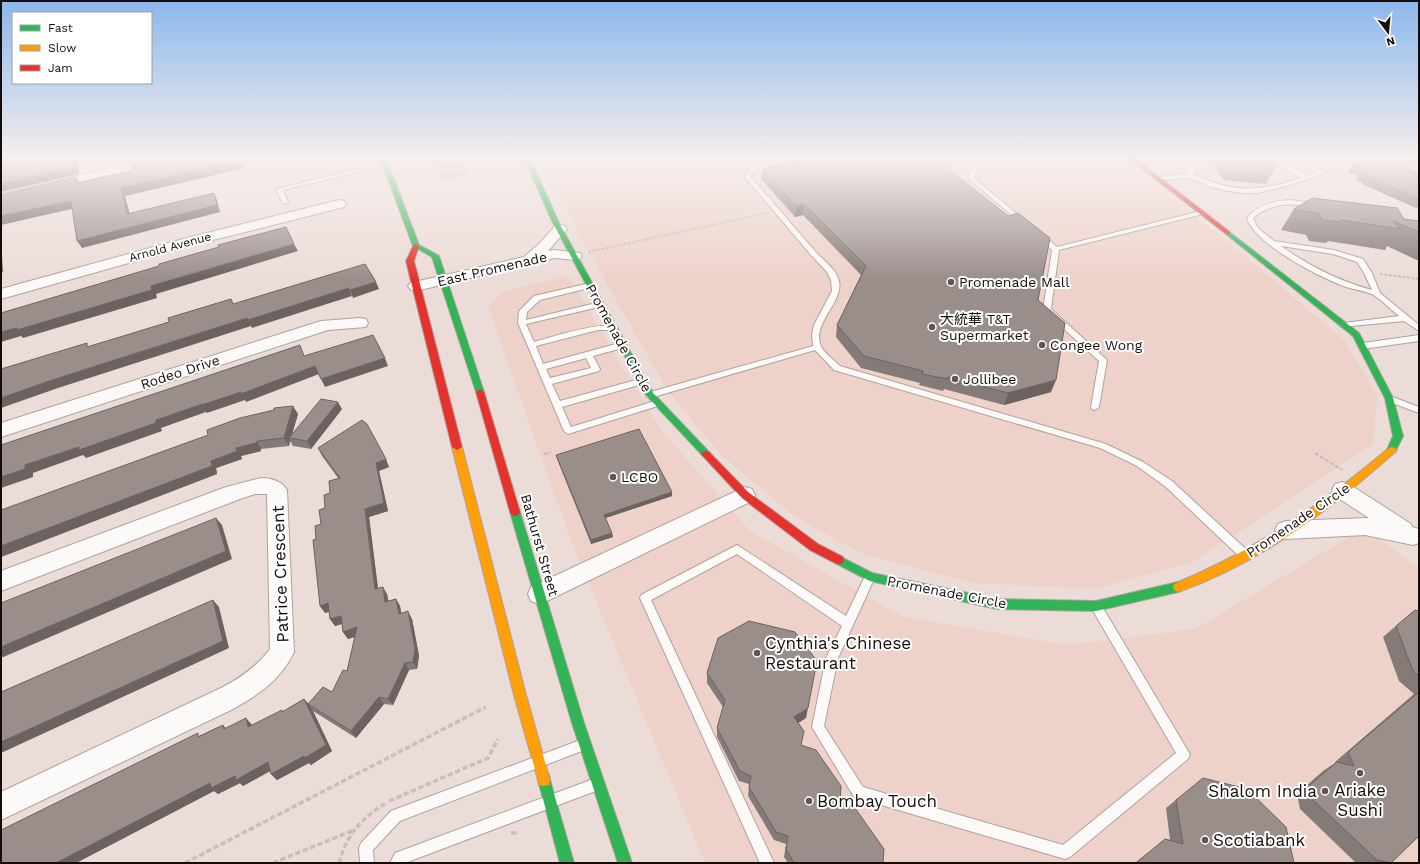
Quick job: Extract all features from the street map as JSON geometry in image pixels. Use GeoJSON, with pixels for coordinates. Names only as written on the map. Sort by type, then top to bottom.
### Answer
{"type":"FeatureCollection","features":[{"type":"Feature","properties":{"kind":"street"},"geometry":{"type":"LineString","coordinates":[[398,198],[416,246],[410,262],[518,688],[567,863]]}},
{"type":"Feature","properties":{"kind":"street","name":"Promenade Circle"},"geometry":{"type":"LineString","coordinates":[[546,198],[560,229],[650,395],[744,495],[814,547],[870,577],[997,604],[1096,606],[1179,587],[1246,556],[1358,480],[1394,448],[1398,436],[1389,398],[1378,374],[1356,335],[1183,198]]}},
{"type":"Feature","properties":{"kind":"street","name":"Arnold Avenue"},"geometry":{"type":"LineString","coordinates":[[1,294],[184,243],[339,204]]}},
{"type":"Feature","properties":{"kind":"street"},"geometry":{"type":"LineString","coordinates":[[526,261],[545,246],[560,229]]}},
{"type":"Feature","properties":{"kind":"street","name":"Bathurst Street"},"geometry":{"type":"LineString","coordinates":[[416,246],[435,256],[446,285],[473,366],[539,594],[586,744],[596,784],[625,863]]}},
{"type":"Feature","properties":{"kind":"street","name":"East Promenade"},"geometry":{"type":"LineString","coordinates":[[418,292],[554,254],[575,256]]}},
{"type":"Feature","properties":{"kind":"street","name":"East Promenade"},"geometry":{"type":"LineString","coordinates":[[446,285],[555,266],[575,256]]}},
{"type":"Feature","properties":{"kind":"street","name":"Rodeo Drive"},"geometry":{"type":"LineString","coordinates":[[1,430],[327,325],[360,323]]}},
{"type":"Feature","properties":{"kind":"street","name":"Patrice Crescent"},"geometry":{"type":"LineString","coordinates":[[1,581],[233,493],[256,486],[270,486],[277,490],[282,652],[270,668],[252,686],[1,806]]}},
{"type":"Feature","properties":{"kind":"street"},"geometry":{"type":"LineString","coordinates":[[1342,490],[1416,538]]}},
{"type":"Feature","properties":{"kind":"street"},"geometry":{"type":"LineString","coordinates":[[539,594],[744,495]]}},
{"type":"Feature","properties":{"kind":"street"},"geometry":{"type":"LineString","coordinates":[[1286,530],[1365,526],[1416,538]]}},
{"type":"Feature","properties":{"kind":"lane"},"geometry":{"type":"LineString","coordinates":[[283,198],[285,202]]}},
{"type":"Feature","properties":{"kind":"lane"},"geometry":{"type":"LineString","coordinates":[[766,198],[830,271],[836,280],[836,291],[818,325],[816,335],[817,347],[837,368],[1104,446],[1140,464],[1169,484],[1246,556]]}},
{"type":"Feature","properties":{"kind":"lane"},"geometry":{"type":"LineString","coordinates":[[995,198],[1056,249]]}},
{"type":"Feature","properties":{"kind":"lane"},"geometry":{"type":"LineString","coordinates":[[1320,206],[1289,201],[1272,204],[1256,212],[1250,218],[1251,223],[1273,243],[1298,262],[1353,288],[1377,294],[1419,329]]}},
{"type":"Feature","properties":{"kind":"lane"},"geometry":{"type":"LineString","coordinates":[[1056,249],[1201,213]]}},
{"type":"Feature","properties":{"kind":"lane"},"geometry":{"type":"LineString","coordinates":[[1273,243],[1334,252],[1350,256],[1360,261],[1368,273],[1377,294]]}},
{"type":"Feature","properties":{"kind":"lane"},"geometry":{"type":"LineString","coordinates":[[1056,249],[1047,310],[1102,360],[1095,407]]}},
{"type":"Feature","properties":{"kind":"lane"},"geometry":{"type":"LineString","coordinates":[[590,285],[537,298],[523,312],[522,323],[568,431],[658,403]]}},
{"type":"Feature","properties":{"kind":"lane"},"geometry":{"type":"LineString","coordinates":[[522,323],[600,304]]}},
{"type":"Feature","properties":{"kind":"lane"},"geometry":{"type":"LineString","coordinates":[[1344,325],[1406,318]]}},
{"type":"Feature","properties":{"kind":"lane"},"geometry":{"type":"LineString","coordinates":[[531,345],[598,328],[614,328]]}},
{"type":"Feature","properties":{"kind":"lane"},"geometry":{"type":"LineString","coordinates":[[1362,346],[1419,338]]}},
{"type":"Feature","properties":{"kind":"lane"},"geometry":{"type":"LineString","coordinates":[[540,367],[623,345]]}},
{"type":"Feature","properties":{"kind":"lane"},"geometry":{"type":"LineString","coordinates":[[650,395],[817,347]]}},
{"type":"Feature","properties":{"kind":"lane"},"geometry":{"type":"LineString","coordinates":[[547,382],[596,369],[588,354]]}},
{"type":"Feature","properties":{"kind":"lane"},"geometry":{"type":"LineString","coordinates":[[557,405],[643,381]]}},
{"type":"Feature","properties":{"kind":"lane"},"geometry":{"type":"LineString","coordinates":[[1389,398],[1419,410]]}},
{"type":"Feature","properties":{"kind":"lane"},"geometry":{"type":"LineString","coordinates":[[767,863],[645,598],[737,549],[848,624]]}},
{"type":"Feature","properties":{"kind":"lane"},"geometry":{"type":"LineString","coordinates":[[870,577],[832,658],[818,727],[859,792],[1064,852],[1184,755],[1096,606]]}},
{"type":"Feature","properties":{"kind":"lane"},"geometry":{"type":"LineString","coordinates":[[367,863],[366,848],[396,816],[586,744]]}},
{"type":"Feature","properties":{"kind":"lane"},"geometry":{"type":"LineString","coordinates":[[397,863],[400,858],[550,800],[596,784]]}},
{"type":"Feature","properties":{"kind":"path"},"geometry":{"type":"LineString","coordinates":[[575,256],[777,211]]}},
{"type":"Feature","properties":{"kind":"path"},"geometry":{"type":"LineString","coordinates":[[1368,273],[1419,279]]}},
{"type":"Feature","properties":{"kind":"path"},"geometry":{"type":"LineString","coordinates":[[544,454],[551,452]]}},
{"type":"Feature","properties":{"kind":"path"},"geometry":{"type":"LineString","coordinates":[[1315,453],[1342,470]]}},
{"type":"Feature","properties":{"kind":"path"},"geometry":{"type":"LineString","coordinates":[[185,863],[486,707]]}},
{"type":"Feature","properties":{"kind":"path"},"geometry":{"type":"LineString","coordinates":[[273,863],[354,830]]}},
{"type":"Feature","properties":{"kind":"shaded area"},"geometry":{"type":"Polygon","coordinates":[[[559,198],[1171,198],[1226,240],[1345,341],[1377,395],[1373,444],[1193,562],[1095,589],[973,583],[863,554],[795,517],[721,455],[667,390],[559,198]]]}},
{"type":"Feature","properties":{"kind":"shaded area"},"geometry":{"type":"Polygon","coordinates":[[[568,276],[660,428],[750,531],[904,617],[1067,645],[1195,629],[1364,528],[1419,568],[1419,863],[705,863],[571,541],[488,307],[501,292],[568,276]]]}},
{"type":"Feature","properties":{"kind":"building"},"geometry":{"type":"Polygon","coordinates":[[[1,198],[123,198],[127,214],[192,198],[215,198],[217,205],[77,241],[71,201],[1,216],[1,198]]]}},
{"type":"Feature","properties":{"kind":"building","name":"Promenade Mall"},"geometry":{"type":"Polygon","coordinates":[[[789,198],[985,198],[1008,216],[1018,213],[1050,238],[1038,300],[1065,323],[1056,380],[1008,393],[947,377],[947,379],[922,374],[923,371],[864,356],[837,325],[866,266],[804,204],[796,206],[789,198]]]}},
{"type":"Feature","properties":{"kind":"building"},"geometry":{"type":"Polygon","coordinates":[[[1311,198],[1397,208],[1404,219],[1419,221],[1419,232],[1393,221],[1400,229],[1341,220],[1340,222],[1322,220],[1319,214],[1294,209],[1311,198]]]}},
{"type":"Feature","properties":{"kind":"building"},"geometry":{"type":"Polygon","coordinates":[[[286,227],[294,244],[151,286],[152,290],[17,330],[17,328],[1,332],[1,313],[159,266],[159,264],[219,247],[218,245],[286,227]]]}},
{"type":"Feature","properties":{"kind":"building"},"geometry":{"type":"Polygon","coordinates":[[[365,264],[376,282],[350,290],[349,288],[248,320],[247,318],[52,380],[1,398],[1,369],[87,343],[87,347],[169,322],[168,318],[231,299],[233,304],[365,264]]]}},
{"type":"Feature","properties":{"kind":"building"},"geometry":{"type":"Polygon","coordinates":[[[373,335],[385,358],[321,379],[315,366],[241,394],[241,392],[156,420],[156,423],[79,450],[79,447],[25,465],[25,469],[1,477],[1,445],[300,345],[304,356],[373,335]]]}},
{"type":"Feature","properties":{"kind":"building"},"geometry":{"type":"Polygon","coordinates":[[[321,399],[338,402],[307,441],[289,438],[321,399]]]}},
{"type":"Feature","properties":{"kind":"building"},"geometry":{"type":"Polygon","coordinates":[[[293,406],[284,438],[257,441],[256,443],[236,448],[237,451],[211,461],[212,466],[1,546],[1,510],[208,435],[207,430],[240,418],[274,410],[274,408],[293,406]]]}},
{"type":"Feature","properties":{"kind":"building"},"geometry":{"type":"Polygon","coordinates":[[[362,420],[367,424],[386,459],[376,463],[384,503],[365,509],[375,589],[383,587],[385,602],[396,599],[399,614],[408,611],[415,649],[413,662],[405,663],[388,699],[379,697],[351,731],[308,704],[323,687],[332,692],[343,670],[347,671],[357,627],[343,632],[341,616],[330,619],[328,603],[320,606],[313,540],[316,539],[315,526],[321,524],[319,510],[325,508],[324,495],[330,493],[329,481],[340,478],[318,448],[362,420]]]}},
{"type":"Feature","properties":{"kind":"building","name":"LCBO"},"geometry":{"type":"Polygon","coordinates":[[[639,429],[672,492],[604,515],[612,533],[591,540],[556,455],[639,429]]]}},
{"type":"Feature","properties":{"kind":"building"},"geometry":{"type":"Polygon","coordinates":[[[216,518],[226,551],[1,647],[1,603],[216,518]]]}},
{"type":"Feature","properties":{"kind":"building"},"geometry":{"type":"Polygon","coordinates":[[[213,600],[223,641],[1,742],[1,692],[213,600]]]}},
{"type":"Feature","properties":{"kind":"building"},"geometry":{"type":"Polygon","coordinates":[[[1415,610],[1419,611],[1419,676],[1413,671],[1396,626],[1415,610]]]}},
{"type":"Feature","properties":{"kind":"building"},"geometry":{"type":"Polygon","coordinates":[[[749,621],[795,632],[817,661],[808,708],[794,717],[804,731],[801,745],[816,750],[841,786],[840,803],[855,808],[884,849],[883,863],[794,863],[786,849],[788,836],[776,832],[749,787],[751,776],[740,771],[717,728],[725,700],[707,673],[718,638],[749,621]]]}},
{"type":"Feature","properties":{"kind":"building"},"geometry":{"type":"Polygon","coordinates":[[[1419,692],[1419,836],[1391,863],[1377,860],[1313,800],[1310,785],[1337,762],[1354,766],[1348,752],[1419,692]]]}},
{"type":"Feature","properties":{"kind":"building"},"geometry":{"type":"Polygon","coordinates":[[[304,699],[326,745],[305,758],[304,756],[271,774],[268,762],[236,780],[235,776],[211,788],[210,783],[56,863],[1,863],[1,830],[198,733],[198,737],[223,725],[224,729],[246,718],[248,727],[282,710],[282,712],[304,699]]]}},
{"type":"Feature","properties":{"kind":"building"},"geometry":{"type":"Polygon","coordinates":[[[1203,778],[1247,789],[1286,827],[1294,863],[1136,863],[1165,839],[1183,844],[1176,800],[1203,778]]]}},
{"type":"Feature","properties":{"kind":"traffic: fast"},"geometry":{"type":"LineString","coordinates":[[398,198],[416,246],[435,256],[438,263],[480,392]]}},
{"type":"Feature","properties":{"kind":"traffic: fast"},"geometry":{"type":"LineString","coordinates":[[545,198],[556,223],[650,395],[706,454]]}},
{"type":"Feature","properties":{"kind":"traffic: fast"},"geometry":{"type":"LineString","coordinates":[[1228,233],[1356,335],[1389,398],[1398,436],[1392,450]]}},
{"type":"Feature","properties":{"kind":"traffic: fast"},"geometry":{"type":"LineString","coordinates":[[515,512],[578,723],[625,863]]}},
{"type":"Feature","properties":{"kind":"traffic: fast"},"geometry":{"type":"LineString","coordinates":[[839,560],[870,577],[997,604],[1096,606],[1178,587]]}},
{"type":"Feature","properties":{"kind":"traffic: fast"},"geometry":{"type":"LineString","coordinates":[[544,780],[567,863]]}},
{"type":"Feature","properties":{"kind":"traffic: slow"},"geometry":{"type":"LineString","coordinates":[[457,447],[520,695],[544,780]]}},
{"type":"Feature","properties":{"kind":"traffic: slow"},"geometry":{"type":"LineString","coordinates":[[1178,587],[1236,561],[1291,528],[1343,491],[1392,450]]}},
{"type":"Feature","properties":{"kind":"traffic: jam"},"geometry":{"type":"LineString","coordinates":[[1183,198],[1228,233]]}},
{"type":"Feature","properties":{"kind":"traffic: jam"},"geometry":{"type":"LineString","coordinates":[[416,246],[410,261],[457,447]]}},
{"type":"Feature","properties":{"kind":"traffic: jam"},"geometry":{"type":"LineString","coordinates":[[480,392],[515,512]]}},
{"type":"Feature","properties":{"kind":"traffic: jam"},"geometry":{"type":"LineString","coordinates":[[706,454],[745,495],[814,547],[839,560]]}},
{"type":"Feature","properties":{"kind":"place","name":"Promenade Mall"},"geometry":{"type":"Point","coordinates":[951,282]}},
{"type":"Feature","properties":{"kind":"place","name":"大統華 T&T Supermarket"},"geometry":{"type":"Point","coordinates":[932,327]}},
{"type":"Feature","properties":{"kind":"place","name":"Congee Wong"},"geometry":{"type":"Point","coordinates":[1042,345]}},
{"type":"Feature","properties":{"kind":"place","name":"Jollibee"},"geometry":{"type":"Point","coordinates":[955,379]}},
{"type":"Feature","properties":{"kind":"place","name":"LCBO"},"geometry":{"type":"Point","coordinates":[613,477]}},
{"type":"Feature","properties":{"kind":"place","name":"Cynthia's Chinese Restaurant"},"geometry":{"type":"Point","coordinates":[757,653]}},
{"type":"Feature","properties":{"kind":"place","name":"Ariake Sushi"},"geometry":{"type":"Point","coordinates":[1360,773]}},
{"type":"Feature","properties":{"kind":"place","name":"Shalom India"},"geometry":{"type":"Point","coordinates":[1325,791]}},
{"type":"Feature","properties":{"kind":"place","name":"Bombay Touch"},"geometry":{"type":"Point","coordinates":[809,801]}},
{"type":"Feature","properties":{"kind":"place","name":"Scotiabank"},"geometry":{"type":"Point","coordinates":[1205,840]}}]}
